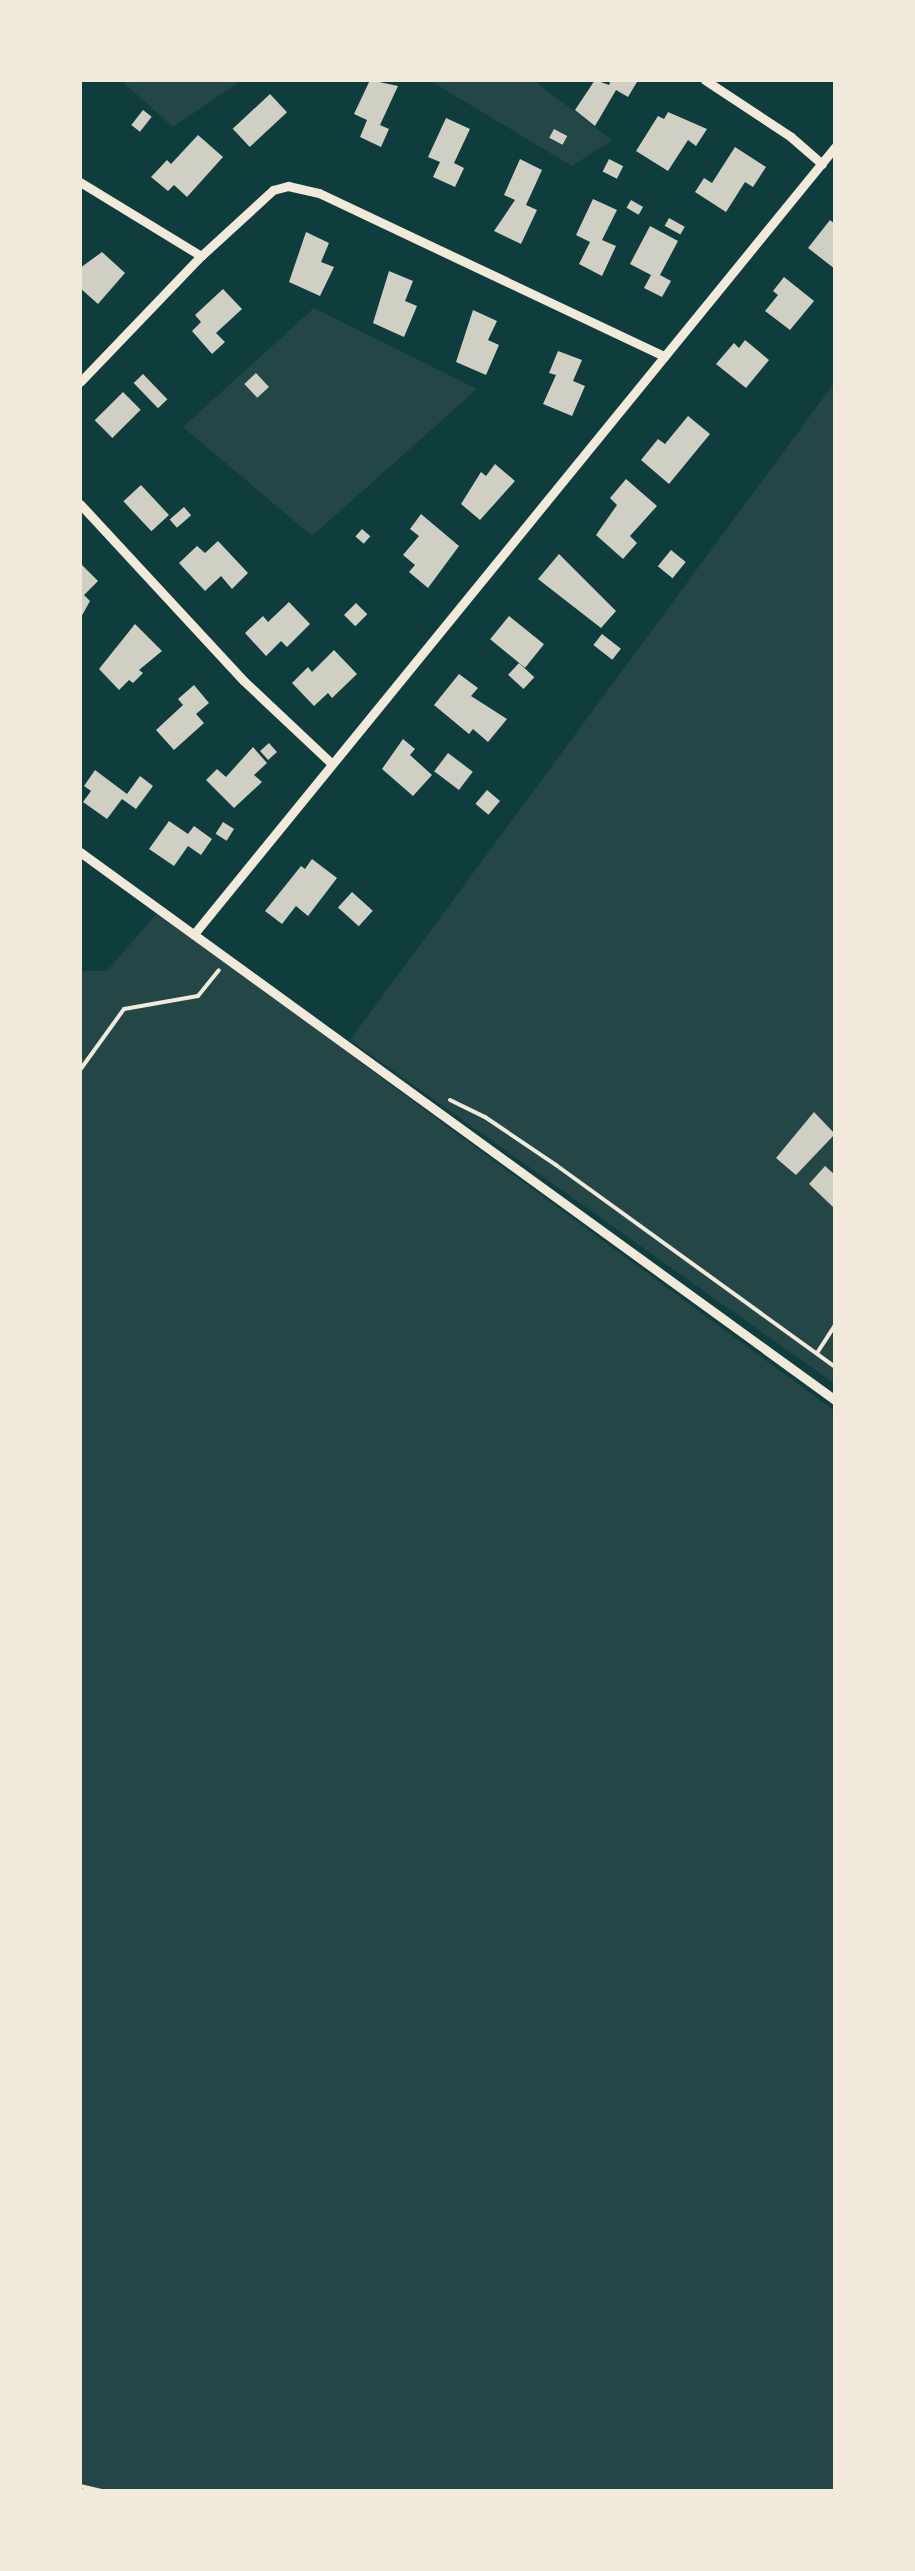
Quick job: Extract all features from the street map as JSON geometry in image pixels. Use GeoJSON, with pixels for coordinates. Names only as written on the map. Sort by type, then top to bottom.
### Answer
{"type":"FeatureCollection","features":[{"type":"Feature","properties":{"kind":"street"},"geometry":{"type":"LineString","coordinates":[[704,80],[791,137],[822,164]]}},
{"type":"Feature","properties":{"kind":"street"},"geometry":{"type":"LineString","coordinates":[[194,934],[835,147]]}},
{"type":"Feature","properties":{"kind":"street"},"geometry":{"type":"LineString","coordinates":[[80,182],[200,256]]}},
{"type":"Feature","properties":{"kind":"street"},"geometry":{"type":"LineString","coordinates":[[80,382],[200,256],[273,190],[304,189],[664,356]]}},
{"type":"Feature","properties":{"kind":"street"},"geometry":{"type":"LineString","coordinates":[[80,504],[244,681],[331,763]]}},
{"type":"Feature","properties":{"kind":"street"},"geometry":{"type":"LineString","coordinates":[[80,852],[835,1400]]}},
{"type":"Feature","properties":{"kind":"path"},"geometry":{"type":"LineString","coordinates":[[80,1070],[124,1009],[198,996],[228,959]]}},
{"type":"Feature","properties":{"kind":"path"},"geometry":{"type":"LineString","coordinates":[[440,1096],[513,1136],[835,1367]]}},
{"type":"Feature","properties":{"kind":"path"},"geometry":{"type":"LineString","coordinates":[[817,1353],[835,1325]]}},
{"type":"Feature","properties":{"kind":"path"},"geometry":{"type":"LineString","coordinates":[[80,2486],[101,2491]]}},
{"type":"Feature","properties":{"kind":"shaded area"},"geometry":{"type":"Polygon","coordinates":[[[242,80],[173,127],[124,83],[242,80]]]}},
{"type":"Feature","properties":{"kind":"shaded area"},"geometry":{"type":"Polygon","coordinates":[[[429,80],[533,80],[612,140],[572,166],[429,80]]]}},
{"type":"Feature","properties":{"kind":"shaded area"},"geometry":{"type":"Polygon","coordinates":[[[314,308],[477,389],[312,536],[183,427],[314,308]]]}},
{"type":"Feature","properties":{"kind":"shaded area"},"geometry":{"type":"Polygon","coordinates":[[[835,382],[835,1384],[350,1040],[835,382]]]}},
{"type":"Feature","properties":{"kind":"shaded area"},"geometry":{"type":"Polygon","coordinates":[[[163,906],[365,1066],[835,1411],[835,2491],[80,2491],[80,971],[107,971],[163,906]]]}},
{"type":"Feature","properties":{"kind":"building"},"geometry":{"type":"Polygon","coordinates":[[[370,80],[398,86],[380,125],[389,129],[381,147],[360,137],[367,120],[354,114],[370,80]]]}},
{"type":"Feature","properties":{"kind":"building"},"geometry":{"type":"Polygon","coordinates":[[[595,80],[609,85],[611,80],[637,82],[628,97],[616,90],[595,126],[575,110],[595,80]]]}},
{"type":"Feature","properties":{"kind":"building"},"geometry":{"type":"Polygon","coordinates":[[[270,94],[287,112],[250,147],[233,129],[270,94]]]}},
{"type":"Feature","properties":{"kind":"building"},"geometry":{"type":"Polygon","coordinates":[[[143,110],[152,117],[140,132],[131,125],[143,110]]]}},
{"type":"Feature","properties":{"kind":"building"},"geometry":{"type":"Polygon","coordinates":[[[668,112],[707,129],[696,146],[688,140],[668,171],[636,151],[658,116],[664,119],[668,112]]]}},
{"type":"Feature","properties":{"kind":"building"},"geometry":{"type":"Polygon","coordinates":[[[446,118],[470,129],[454,163],[464,168],[455,187],[433,177],[440,162],[428,157],[446,118]]]}},
{"type":"Feature","properties":{"kind":"building"},"geometry":{"type":"Polygon","coordinates":[[[554,129],[567,136],[563,145],[549,138],[554,129]]]}},
{"type":"Feature","properties":{"kind":"building"},"geometry":{"type":"Polygon","coordinates":[[[198,135],[223,157],[187,197],[174,185],[168,191],[151,177],[167,160],[171,164],[198,135]]]}},
{"type":"Feature","properties":{"kind":"building"},"geometry":{"type":"Polygon","coordinates":[[[735,147],[766,167],[753,187],[745,182],[726,212],[695,192],[704,178],[712,183],[735,147]]]}},
{"type":"Feature","properties":{"kind":"building"},"geometry":{"type":"Polygon","coordinates":[[[520,159],[542,170],[526,205],[537,210],[521,244],[494,231],[515,200],[504,195],[520,159]]]}},
{"type":"Feature","properties":{"kind":"building"},"geometry":{"type":"Polygon","coordinates":[[[609,159],[623,166],[617,179],[603,171],[609,159]]]}},
{"type":"Feature","properties":{"kind":"building"},"geometry":{"type":"Polygon","coordinates":[[[593,199],[617,210],[602,240],[616,246],[602,276],[579,264],[590,242],[576,235],[593,199]]]}},
{"type":"Feature","properties":{"kind":"building"},"geometry":{"type":"Polygon","coordinates":[[[631,200],[643,207],[639,215],[626,208],[631,200]]]}},
{"type":"Feature","properties":{"kind":"building"},"geometry":{"type":"Polygon","coordinates":[[[669,218],[685,227],[680,235],[665,226],[669,218]]]}},
{"type":"Feature","properties":{"kind":"building"},"geometry":{"type":"Polygon","coordinates":[[[830,220],[835,224],[835,269],[808,248],[830,220]]]}},
{"type":"Feature","properties":{"kind":"building"},"geometry":{"type":"Polygon","coordinates":[[[650,226],[678,241],[660,275],[671,281],[662,297],[644,288],[651,275],[630,264],[650,226]]]}},
{"type":"Feature","properties":{"kind":"building"},"geometry":{"type":"Polygon","coordinates":[[[306,232],[329,243],[321,262],[334,267],[320,296],[289,282],[306,232]]]}},
{"type":"Feature","properties":{"kind":"building"},"geometry":{"type":"Polygon","coordinates":[[[102,252],[125,273],[98,304],[80,288],[80,268],[102,252]]]}},
{"type":"Feature","properties":{"kind":"building"},"geometry":{"type":"Polygon","coordinates":[[[389,271],[413,281],[405,301],[417,306],[404,337],[373,323],[389,271]]]}},
{"type":"Feature","properties":{"kind":"building"},"geometry":{"type":"Polygon","coordinates":[[[784,277],[814,301],[790,330],[765,311],[778,295],[773,291],[784,277]]]}},
{"type":"Feature","properties":{"kind":"building"},"geometry":{"type":"Polygon","coordinates":[[[223,289],[242,309],[216,333],[225,342],[212,354],[192,331],[201,322],[195,315],[223,289]]]}},
{"type":"Feature","properties":{"kind":"building"},"geometry":{"type":"Polygon","coordinates":[[[473,310],[497,321],[488,340],[499,345],[486,375],[456,362],[473,310]]]}},
{"type":"Feature","properties":{"kind":"building"},"geometry":{"type":"Polygon","coordinates":[[[745,340],[769,360],[746,388],[716,364],[734,343],[739,348],[745,340]]]}},
{"type":"Feature","properties":{"kind":"building"},"geometry":{"type":"Polygon","coordinates":[[[558,351],[582,360],[573,381],[585,386],[572,416],[543,404],[556,375],[549,373],[558,351]]]}},
{"type":"Feature","properties":{"kind":"building"},"geometry":{"type":"Polygon","coordinates":[[[256,373],[269,387],[257,398],[244,384],[256,373]]]}},
{"type":"Feature","properties":{"kind":"building"},"geometry":{"type":"Polygon","coordinates":[[[143,374],[167,399],[158,408],[134,383],[143,374]]]}},
{"type":"Feature","properties":{"kind":"building"},"geometry":{"type":"Polygon","coordinates":[[[123,392],[141,410],[112,438],[95,420],[123,392]]]}},
{"type":"Feature","properties":{"kind":"building"},"geometry":{"type":"Polygon","coordinates":[[[688,416],[710,434],[669,484],[641,460],[658,439],[665,444],[688,416]]]}},
{"type":"Feature","properties":{"kind":"building"},"geometry":{"type":"Polygon","coordinates":[[[495,464],[515,481],[480,520],[461,504],[481,472],[486,476],[495,464]]]}},
{"type":"Feature","properties":{"kind":"building"},"geometry":{"type":"Polygon","coordinates":[[[626,479],[657,506],[630,536],[637,543],[623,559],[596,535],[617,505],[610,498],[626,479]]]}},
{"type":"Feature","properties":{"kind":"building"},"geometry":{"type":"Polygon","coordinates":[[[141,485],[169,515],[151,531],[123,501],[141,485]]]}},
{"type":"Feature","properties":{"kind":"building"},"geometry":{"type":"Polygon","coordinates":[[[184,507],[191,515],[177,528],[170,519],[184,507]]]}},
{"type":"Feature","properties":{"kind":"building"},"geometry":{"type":"Polygon","coordinates":[[[421,514],[459,546],[428,588],[409,572],[415,565],[403,555],[419,536],[410,529],[421,514]]]}},
{"type":"Feature","properties":{"kind":"building"},"geometry":{"type":"Polygon","coordinates":[[[362,529],[370,536],[364,544],[355,537],[362,529]]]}},
{"type":"Feature","properties":{"kind":"building"},"geometry":{"type":"Polygon","coordinates":[[[218,541],[248,573],[232,589],[221,576],[205,591],[179,563],[197,546],[205,553],[218,541]]]}},
{"type":"Feature","properties":{"kind":"building"},"geometry":{"type":"Polygon","coordinates":[[[671,550],[686,562],[673,578],[658,566],[671,550]]]}},
{"type":"Feature","properties":{"kind":"building"},"geometry":{"type":"Polygon","coordinates":[[[559,554],[616,611],[601,628],[538,579],[559,554]]]}},
{"type":"Feature","properties":{"kind":"building"},"geometry":{"type":"Polygon","coordinates":[[[80,563],[98,581],[84,595],[90,601],[80,619],[80,563]]]}},
{"type":"Feature","properties":{"kind":"building"},"geometry":{"type":"Polygon","coordinates":[[[289,602],[310,624],[287,647],[281,641],[266,656],[245,633],[263,616],[268,622],[289,602]]]}},
{"type":"Feature","properties":{"kind":"building"},"geometry":{"type":"Polygon","coordinates":[[[356,603],[367,614],[355,626],[344,615],[356,603]]]}},
{"type":"Feature","properties":{"kind":"building"},"geometry":{"type":"Polygon","coordinates":[[[509,616],[544,644],[525,668],[490,639],[509,616]]]}},
{"type":"Feature","properties":{"kind":"building"},"geometry":{"type":"Polygon","coordinates":[[[135,624],[162,651],[139,670],[143,673],[133,683],[129,680],[119,690],[99,669],[135,624]]]}},
{"type":"Feature","properties":{"kind":"building"},"geometry":{"type":"Polygon","coordinates":[[[602,634],[621,649],[612,660],[593,645],[602,634]]]}},
{"type":"Feature","properties":{"kind":"building"},"geometry":{"type":"Polygon","coordinates":[[[334,650],[357,674],[332,698],[328,693],[314,706],[292,683],[308,667],[312,672],[334,650]]]}},
{"type":"Feature","properties":{"kind":"building"},"geometry":{"type":"Polygon","coordinates":[[[519,663],[534,677],[523,689],[508,675],[519,663]]]}},
{"type":"Feature","properties":{"kind":"building"},"geometry":{"type":"Polygon","coordinates":[[[459,674],[478,688],[471,696],[507,719],[488,742],[473,729],[469,734],[434,705],[459,674]]]}},
{"type":"Feature","properties":{"kind":"building"},"geometry":{"type":"Polygon","coordinates":[[[194,685],[209,703],[196,714],[204,723],[174,750],[156,730],[183,705],[178,699],[194,685]]]}},
{"type":"Feature","properties":{"kind":"building"},"geometry":{"type":"Polygon","coordinates":[[[403,739],[415,749],[410,755],[432,775],[413,796],[382,769],[403,739]]]}},
{"type":"Feature","properties":{"kind":"building"},"geometry":{"type":"Polygon","coordinates":[[[269,743],[277,752],[268,760],[260,751],[269,743]]]}},
{"type":"Feature","properties":{"kind":"building"},"geometry":{"type":"Polygon","coordinates":[[[253,747],[267,763],[254,775],[262,782],[234,808],[206,780],[217,769],[226,777],[253,747]]]}},
{"type":"Feature","properties":{"kind":"building"},"geometry":{"type":"Polygon","coordinates":[[[448,753],[473,772],[459,790],[434,771],[448,753]]]}},
{"type":"Feature","properties":{"kind":"building"},"geometry":{"type":"Polygon","coordinates":[[[95,770],[127,794],[140,776],[153,786],[136,809],[122,799],[107,819],[83,802],[91,791],[84,786],[95,770]]]}},
{"type":"Feature","properties":{"kind":"building"},"geometry":{"type":"Polygon","coordinates":[[[487,790],[500,801],[488,815],[475,804],[487,790]]]}},
{"type":"Feature","properties":{"kind":"building"},"geometry":{"type":"Polygon","coordinates":[[[169,821],[188,834],[194,826],[212,839],[201,855],[188,846],[174,866],[149,849],[169,821]]]}},
{"type":"Feature","properties":{"kind":"building"},"geometry":{"type":"Polygon","coordinates":[[[223,822],[234,829],[227,841],[216,834],[223,822]]]}},
{"type":"Feature","properties":{"kind":"building"},"geometry":{"type":"Polygon","coordinates":[[[312,859],[337,878],[308,916],[296,906],[282,924],[265,911],[301,866],[305,869],[312,859]]]}},
{"type":"Feature","properties":{"kind":"building"},"geometry":{"type":"Polygon","coordinates":[[[352,892],[373,911],[359,926],[338,908],[352,892]]]}},
{"type":"Feature","properties":{"kind":"building"},"geometry":{"type":"Polygon","coordinates":[[[814,1112],[835,1134],[796,1175],[776,1158],[814,1112]]]}},
{"type":"Feature","properties":{"kind":"building"},"geometry":{"type":"Polygon","coordinates":[[[825,1166],[835,1175],[833,1207],[809,1184],[825,1166]]]}}]}
